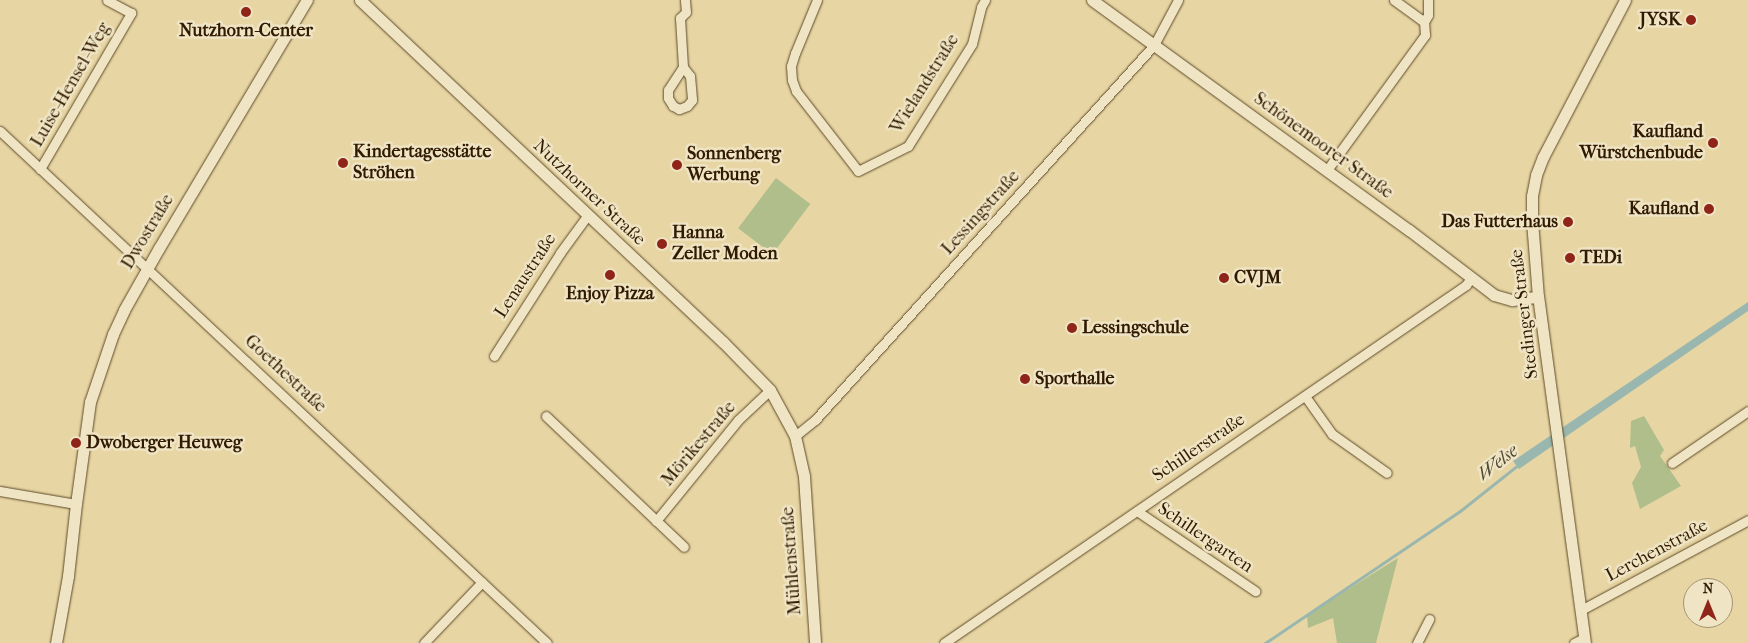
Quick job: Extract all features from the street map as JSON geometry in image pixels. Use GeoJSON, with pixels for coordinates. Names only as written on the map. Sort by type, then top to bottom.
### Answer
{"type":"FeatureCollection","features":[{"type":"Feature","properties":{"kind":"main road","name":"Dwostraße"},"geometry":{"type":"LineString","coordinates":[[56,643],[68,576],[76,504],[93,393],[113,334],[147,268],[307,0]]}},
{"type":"Feature","properties":{"kind":"main road","name":"Nutzhorner Straße"},"geometry":{"type":"LineString","coordinates":[[360,0],[587,216],[723,342],[770,390],[795,436],[804,476]]}},
{"type":"Feature","properties":{"kind":"main road","name":"Schönemoorer Straße"},"geometry":{"type":"LineString","coordinates":[[1092,0],[1327,170],[1471,278],[1502,298],[1538,297]]}},
{"type":"Feature","properties":{"kind":"main road","name":"Stedinger Straße"},"geometry":{"type":"LineString","coordinates":[[1581,641],[1581,610],[1538,297],[1532,220],[1536,175],[1561,120],[1625,0]]}},
{"type":"Feature","properties":{"kind":"main road","name":"Mühlenstraße"},"geometry":{"type":"LineString","coordinates":[[804,476],[815,643]]}},
{"type":"Feature","properties":{"kind":"street","name":"Luise-Hensel-Weg"},"geometry":{"type":"LineString","coordinates":[[40,169],[131,13],[108,0]]}},
{"type":"Feature","properties":{"kind":"street"},"geometry":{"type":"LineString","coordinates":[[683,67],[680,18],[686,12],[685,0]]}},
{"type":"Feature","properties":{"kind":"street","name":"Wielandstraße"},"geometry":{"type":"LineString","coordinates":[[818,0],[795,53],[791,66],[792,80],[796,91],[858,171],[908,146],[972,44],[981,7],[985,0]]}},
{"type":"Feature","properties":{"kind":"street","name":"Lessingstraße"},"geometry":{"type":"LineString","coordinates":[[795,436],[816,420],[1154,45],[1178,0]]}},
{"type":"Feature","properties":{"kind":"street"},"geometry":{"type":"LineString","coordinates":[[1394,0],[1424,22]]}},
{"type":"Feature","properties":{"kind":"street"},"geometry":{"type":"LineString","coordinates":[[1327,170],[1425,35],[1424,22],[1428,14],[1428,0]]}},
{"type":"Feature","properties":{"kind":"street","name":"Goethestraße"},"geometry":{"type":"LineString","coordinates":[[0,132],[547,643]]}},
{"type":"Feature","properties":{"kind":"street","name":"Lenaustraße"},"geometry":{"type":"LineString","coordinates":[[494,356],[563,248],[587,216]]}},
{"type":"Feature","properties":{"kind":"street","name":"Schillerstraße"},"geometry":{"type":"LineString","coordinates":[[944,643],[1466,285],[1471,278]]}},
{"type":"Feature","properties":{"kind":"street","name":"Mörikestraße"},"geometry":{"type":"LineString","coordinates":[[656,521],[738,420],[770,390]]}},
{"type":"Feature","properties":{"kind":"street"},"geometry":{"type":"LineString","coordinates":[[1305,396],[1332,434],[1387,474]]}},
{"type":"Feature","properties":{"kind":"street"},"geometry":{"type":"LineString","coordinates":[[1672,463],[1748,411]]}},
{"type":"Feature","properties":{"kind":"street"},"geometry":{"type":"LineString","coordinates":[[546,416],[684,547]]}},
{"type":"Feature","properties":{"kind":"street"},"geometry":{"type":"LineString","coordinates":[[0,491],[76,504]]}},
{"type":"Feature","properties":{"kind":"street","name":"Schillergarten"},"geometry":{"type":"LineString","coordinates":[[1137,511],[1255,591]]}},
{"type":"Feature","properties":{"kind":"street","name":"Lerchenstraße"},"geometry":{"type":"LineString","coordinates":[[1581,610],[1748,520]]}},
{"type":"Feature","properties":{"kind":"street"},"geometry":{"type":"LineString","coordinates":[[424,643],[482,582]]}},
{"type":"Feature","properties":{"kind":"street"},"geometry":{"type":"LineString","coordinates":[[1417,643],[1429,620]]}},
{"type":"Feature","properties":{"kind":"green space"},"geometry":{"type":"Polygon","coordinates":[[[776,178],[810,204],[772,254],[738,228],[776,178]]]}},
{"type":"Feature","properties":{"kind":"green space"},"geometry":{"type":"Polygon","coordinates":[[[1644,416],[1664,450],[1660,456],[1681,486],[1640,509],[1632,483],[1641,467],[1635,446],[1630,448],[1631,421],[1644,416]]]}},
{"type":"Feature","properties":{"kind":"green space"},"geometry":{"type":"Polygon","coordinates":[[[1398,558],[1376,643],[1337,643],[1333,618],[1308,628],[1307,615],[1398,558]]]}},
{"type":"Feature","properties":{"kind":"water"},"geometry":{"type":"Polygon","coordinates":[[[1748,302],[1748,311],[1519,469],[1513,461],[1748,302]]]}},
{"type":"Feature","properties":{"kind":"waterway","name":"Welse"},"geometry":{"type":"LineString","coordinates":[[1265,643],[1460,511],[1519,464]]}},
{"type":"Feature","properties":{"kind":"place","name":"Nutzhorn-Center"},"geometry":{"type":"Point","coordinates":[246,12]}},
{"type":"Feature","properties":{"kind":"place","name":"JYSK"},"geometry":{"type":"Point","coordinates":[1691,20]}},
{"type":"Feature","properties":{"kind":"place","name":"Kaufland Würstchenbude"},"geometry":{"type":"Point","coordinates":[1713,143]}},
{"type":"Feature","properties":{"kind":"place","name":"Kindertagesstätte Ströhen"},"geometry":{"type":"Point","coordinates":[343,163]}},
{"type":"Feature","properties":{"kind":"place","name":"Sonnenberg Werbung"},"geometry":{"type":"Point","coordinates":[677,165]}},
{"type":"Feature","properties":{"kind":"place","name":"Kaufland"},"geometry":{"type":"Point","coordinates":[1709,209]}},
{"type":"Feature","properties":{"kind":"place","name":"Das Futterhaus"},"geometry":{"type":"Point","coordinates":[1568,222]}},
{"type":"Feature","properties":{"kind":"place","name":"Hanna Zeller Moden"},"geometry":{"type":"Point","coordinates":[662,244]}},
{"type":"Feature","properties":{"kind":"place","name":"TEDi"},"geometry":{"type":"Point","coordinates":[1570,258]}},
{"type":"Feature","properties":{"kind":"place","name":"Enjoy Pizza"},"geometry":{"type":"Point","coordinates":[610,275]}},
{"type":"Feature","properties":{"kind":"place","name":"CVJM"},"geometry":{"type":"Point","coordinates":[1224,278]}},
{"type":"Feature","properties":{"kind":"place","name":"Lessingschule"},"geometry":{"type":"Point","coordinates":[1072,328]}},
{"type":"Feature","properties":{"kind":"place","name":"Sporthalle"},"geometry":{"type":"Point","coordinates":[1025,379]}},
{"type":"Feature","properties":{"kind":"place","name":"Dwoberger Heuweg"},"geometry":{"type":"Point","coordinates":[76,443]}}]}
